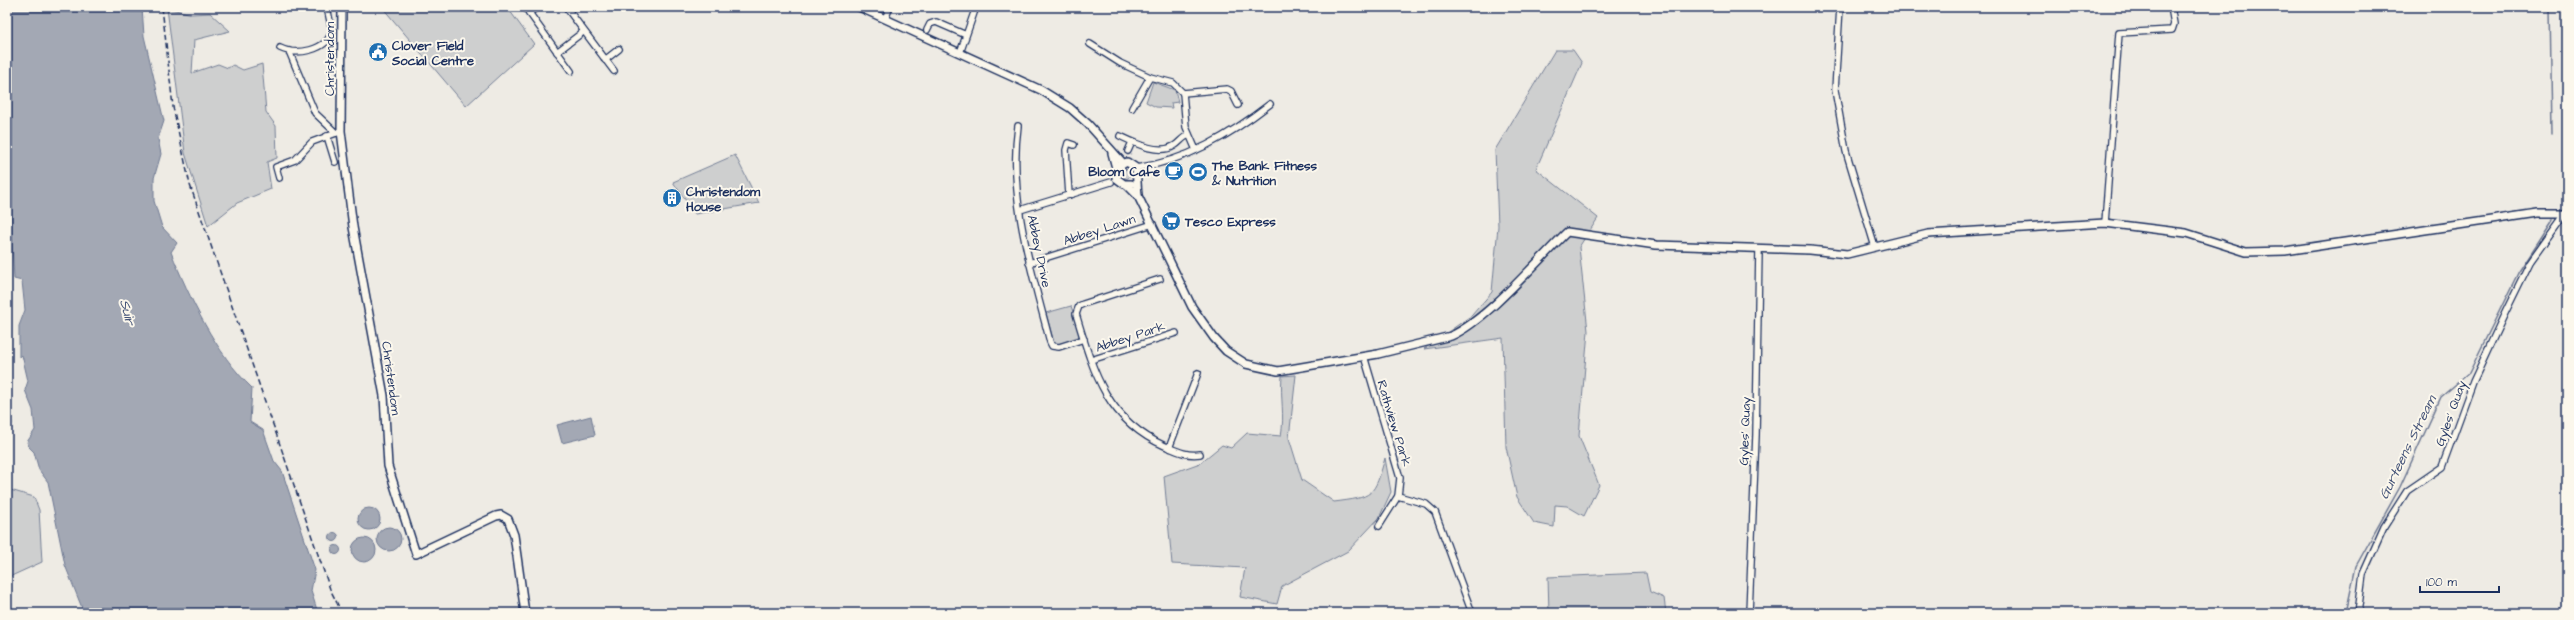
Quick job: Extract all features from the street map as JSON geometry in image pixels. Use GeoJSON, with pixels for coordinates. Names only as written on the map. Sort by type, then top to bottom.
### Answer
{"type":"FeatureCollection","features":[{"type":"Feature","properties":{"kind":"street"},"geometry":{"type":"LineString","coordinates":[[280,48],[288,51],[310,50],[328,39],[332,31],[327,7]]}},
{"type":"Feature","properties":{"kind":"street","name":"Christendom"},"geometry":{"type":"LineString","coordinates":[[342,7],[339,132],[384,396],[388,466],[416,554],[496,516],[501,516],[508,519],[514,535],[525,613]]}},
{"type":"Feature","properties":{"kind":"street"},"geometry":{"type":"LineString","coordinates":[[525,7],[571,71]]}},
{"type":"Feature","properties":{"kind":"street"},"geometry":{"type":"LineString","coordinates":[[529,13],[537,7]]}},
{"type":"Feature","properties":{"kind":"street"},"geometry":{"type":"LineString","coordinates":[[566,7],[583,32],[614,71]]}},
{"type":"Feature","properties":{"kind":"street"},"geometry":{"type":"LineString","coordinates":[[858,7],[1019,79],[1056,99],[1088,124],[1112,153],[1123,163]]}},
{"type":"Feature","properties":{"kind":"street"},"geometry":{"type":"LineString","coordinates":[[885,19],[890,7]]}},
{"type":"Feature","properties":{"kind":"street"},"geometry":{"type":"LineString","coordinates":[[960,53],[976,7]]}},
{"type":"Feature","properties":{"kind":"street"},"geometry":{"type":"LineString","coordinates":[[1840,7],[1835,90],[1846,152],[1875,248]]}},
{"type":"Feature","properties":{"kind":"street"},"geometry":{"type":"LineString","coordinates":[[2105,223],[2119,33],[2172,30],[2174,24],[2171,7]]}},
{"type":"Feature","properties":{"kind":"street"},"geometry":{"type":"LineString","coordinates":[[927,30],[930,24],[936,22],[966,35]]}},
{"type":"Feature","properties":{"kind":"street"},"geometry":{"type":"LineString","coordinates":[[557,52],[583,32]]}},
{"type":"Feature","properties":{"kind":"street"},"geometry":{"type":"LineString","coordinates":[[1090,44],[1120,63],[1150,77],[1173,83],[1183,95],[1186,126],[1196,150]]}},
{"type":"Feature","properties":{"kind":"street"},"geometry":{"type":"LineString","coordinates":[[606,60],[619,49]]}},
{"type":"Feature","properties":{"kind":"street"},"geometry":{"type":"LineString","coordinates":[[288,51],[315,113],[339,132]]}},
{"type":"Feature","properties":{"kind":"street"},"geometry":{"type":"LineString","coordinates":[[1132,108],[1150,77]]}},
{"type":"Feature","properties":{"kind":"street"},"geometry":{"type":"LineString","coordinates":[[1183,95],[1227,89],[1231,91],[1238,105]]}},
{"type":"Feature","properties":{"kind":"street"},"geometry":{"type":"LineString","coordinates":[[1127,185],[1136,174],[1150,166],[1196,150],[1238,129],[1270,104]]}},
{"type":"Feature","properties":{"kind":"street","name":"Abbey Drive"},"geometry":{"type":"LineString","coordinates":[[1018,126],[1015,154],[1020,210],[1030,263],[1052,346],[1059,347],[1084,339]]}},
{"type":"Feature","properties":{"kind":"street"},"geometry":{"type":"LineString","coordinates":[[279,178],[276,167],[295,160],[312,142],[339,132]]}},
{"type":"Feature","properties":{"kind":"street"},"geometry":{"type":"LineString","coordinates":[[1120,136],[1132,142],[1154,148],[1166,149],[1174,146],[1183,137],[1189,134]]}},
{"type":"Feature","properties":{"kind":"street"},"geometry":{"type":"LineString","coordinates":[[327,136],[335,162]]}},
{"type":"Feature","properties":{"kind":"street"},"geometry":{"type":"LineString","coordinates":[[1128,151],[1132,142]]}},
{"type":"Feature","properties":{"kind":"street"},"geometry":{"type":"LineString","coordinates":[[1069,195],[1066,150],[1068,143],[1074,144]]}},
{"type":"Feature","properties":{"kind":"street"},"geometry":{"type":"LineString","coordinates":[[1112,153],[1116,168],[1116,178],[1120,183],[1127,185],[1138,196],[1153,224],[1192,307],[1214,338],[1226,351],[1246,364],[1278,372],[1364,356],[1451,336],[1462,331],[1488,310],[1567,232],[1656,245],[1810,250],[1847,254],[1928,234],[2105,223],[2186,233],[2246,252],[2285,251],[2538,213],[2566,213]]}},
{"type":"Feature","properties":{"kind":"street"},"geometry":{"type":"LineString","coordinates":[[1116,168],[1123,163],[1130,163],[1136,174],[1138,196]]}},
{"type":"Feature","properties":{"kind":"street"},"geometry":{"type":"LineString","coordinates":[[1020,210],[1111,182]]}},
{"type":"Feature","properties":{"kind":"street","name":"Gyles' Quay"},"geometry":{"type":"LineString","coordinates":[[2358,613],[2363,574],[2384,527],[2407,491],[2442,467],[2473,382],[2505,312],[2530,262],[2566,213]]}},
{"type":"Feature","properties":{"kind":"street","name":"Abbey Lawn"},"geometry":{"type":"LineString","coordinates":[[1030,263],[1153,224]]}},
{"type":"Feature","properties":{"kind":"street","name":"Gyles' Quay"},"geometry":{"type":"LineString","coordinates":[[1749,613],[1756,435],[1759,249]]}},
{"type":"Feature","properties":{"kind":"street","name":"Abbey Park"},"geometry":{"type":"LineString","coordinates":[[1160,279],[1079,306],[1076,314],[1091,360],[1104,393],[1117,413],[1144,435],[1169,448],[1186,454],[1200,454]]}},
{"type":"Feature","properties":{"kind":"street","name":"Abbey Park"},"geometry":{"type":"LineString","coordinates":[[1091,360],[1176,333]]}},
{"type":"Feature","properties":{"kind":"street","name":"Rathview Park"},"geometry":{"type":"LineString","coordinates":[[1364,356],[1400,478],[1398,496],[1379,526]]}},
{"type":"Feature","properties":{"kind":"street"},"geometry":{"type":"LineString","coordinates":[[1169,448],[1198,372]]}},
{"type":"Feature","properties":{"kind":"street"},"geometry":{"type":"LineString","coordinates":[[1398,496],[1426,504],[1435,512],[1472,613]]}},
{"type":"Feature","properties":{"kind":"shaded area"},"geometry":{"type":"Polygon","coordinates":[[[382,7],[507,7],[534,44],[466,106],[382,7]]]}},
{"type":"Feature","properties":{"kind":"shaded area"},"geometry":{"type":"Polygon","coordinates":[[[167,8],[192,14],[210,13],[230,31],[194,40],[192,73],[218,64],[228,68],[233,65],[243,70],[262,64],[266,112],[276,126],[277,158],[267,162],[271,189],[237,203],[208,226],[185,153],[167,8]]]}},
{"type":"Feature","properties":{"kind":"shaded area"},"geometry":{"type":"Polygon","coordinates":[[[1555,50],[1573,50],[1582,63],[1536,169],[1598,218],[1579,247],[1588,331],[1579,436],[1599,485],[1584,516],[1567,506],[1555,505],[1554,527],[1534,523],[1517,497],[1506,447],[1503,338],[1424,349],[1472,315],[1492,292],[1498,226],[1495,150],[1555,50]]]}},
{"type":"Feature","properties":{"kind":"shaded area"},"geometry":{"type":"Polygon","coordinates":[[[1153,82],[1175,90],[1178,102],[1171,103],[1172,108],[1156,107],[1146,102],[1153,82]]]}},
{"type":"Feature","properties":{"kind":"shaded area"},"geometry":{"type":"Polygon","coordinates":[[[735,155],[759,203],[695,214],[673,182],[735,155]]]}},
{"type":"Feature","properties":{"kind":"shaded area"},"geometry":{"type":"Polygon","coordinates":[[[1126,169],[1131,174],[1126,179],[1121,174],[1126,169]]]}},
{"type":"Feature","properties":{"kind":"shaded area"},"geometry":{"type":"Polygon","coordinates":[[[1071,306],[1080,333],[1078,338],[1058,344],[1054,343],[1046,313],[1071,306]]]}},
{"type":"Feature","properties":{"kind":"shaded area"},"geometry":{"type":"Polygon","coordinates":[[[1296,375],[1289,438],[1302,480],[1334,502],[1357,498],[1370,493],[1374,488],[1378,481],[1385,458],[1391,492],[1379,518],[1348,551],[1282,586],[1277,604],[1240,597],[1245,568],[1172,564],[1164,476],[1200,463],[1222,445],[1231,448],[1247,433],[1281,436],[1283,421],[1282,376],[1296,375]]]}},
{"type":"Feature","properties":{"kind":"shaded area"},"geometry":{"type":"Polygon","coordinates":[[[7,391],[12,424],[7,425],[7,391]]]}},
{"type":"Feature","properties":{"kind":"shaded area"},"geometry":{"type":"Polygon","coordinates":[[[7,489],[34,497],[39,510],[42,562],[7,578],[7,489]]]}},
{"type":"Feature","properties":{"kind":"shaded area"},"geometry":{"type":"Polygon","coordinates":[[[1646,573],[1650,592],[1664,598],[1666,613],[1549,613],[1548,577],[1646,573]]]}},
{"type":"Feature","properties":{"kind":"water","name":"Suir"},"geometry":{"type":"Polygon","coordinates":[[[7,7],[142,7],[144,36],[164,121],[158,139],[161,154],[154,178],[154,201],[162,227],[177,243],[171,252],[195,306],[215,342],[239,374],[252,388],[250,422],[263,430],[274,461],[282,471],[315,570],[311,591],[318,613],[84,613],[65,565],[48,482],[39,470],[34,452],[29,447],[27,442],[35,430],[33,410],[25,390],[28,381],[22,355],[19,357],[19,326],[25,310],[22,281],[14,279],[7,149],[7,7]]]}},
{"type":"Feature","properties":{"kind":"water"},"geometry":{"type":"Polygon","coordinates":[[[591,416],[595,435],[562,443],[557,425],[591,416]]]}},
{"type":"Feature","properties":{"kind":"water"},"geometry":{"type":"Polygon","coordinates":[[[369,508],[377,511],[380,519],[377,527],[369,530],[361,527],[358,519],[361,511],[369,508]]]}},
{"type":"Feature","properties":{"kind":"water"},"geometry":{"type":"Polygon","coordinates":[[[389,527],[397,531],[401,539],[397,547],[389,551],[381,547],[377,539],[381,531],[389,527]]]}},
{"type":"Feature","properties":{"kind":"water"},"geometry":{"type":"Polygon","coordinates":[[[332,533],[336,533],[338,537],[336,541],[332,541],[330,539],[330,535],[332,533]]]}},
{"type":"Feature","properties":{"kind":"water"},"geometry":{"type":"Polygon","coordinates":[[[359,538],[369,538],[376,545],[376,555],[369,562],[359,562],[352,555],[352,545],[359,538]]]}},
{"type":"Feature","properties":{"kind":"water"},"geometry":{"type":"Polygon","coordinates":[[[334,546],[338,546],[340,550],[338,554],[334,554],[332,552],[332,548],[334,546]]]}},
{"type":"Feature","properties":{"kind":"waterway"},"geometry":{"type":"LineString","coordinates":[[2550,7],[2552,134]]}},
{"type":"Feature","properties":{"kind":"waterway","name":"Gurteens Stream"},"geometry":{"type":"LineString","coordinates":[[2346,613],[2356,566],[2400,487],[2441,397],[2469,373],[2518,273],[2553,219]]}},
{"type":"Feature","properties":{"kind":"railway"},"geometry":{"type":"LineString","coordinates":[[162,7],[173,107],[190,185],[330,589],[342,613]]}},
{"type":"Feature","properties":{"kind":"place","name":"Clover Field Social Centre"},"geometry":{"type":"Point","coordinates":[378,52]}},
{"type":"Feature","properties":{"kind":"place","name":"Bloom Cafe"},"geometry":{"type":"Point","coordinates":[1174,171]}},
{"type":"Feature","properties":{"kind":"place","name":"The Bank Fitness & Nutrition"},"geometry":{"type":"Point","coordinates":[1198,172]}},
{"type":"Feature","properties":{"kind":"place","name":"Christendom House"},"geometry":{"type":"Point","coordinates":[672,198]}},
{"type":"Feature","properties":{"kind":"place","name":"Tesco Express"},"geometry":{"type":"Point","coordinates":[1171,221]}}]}
